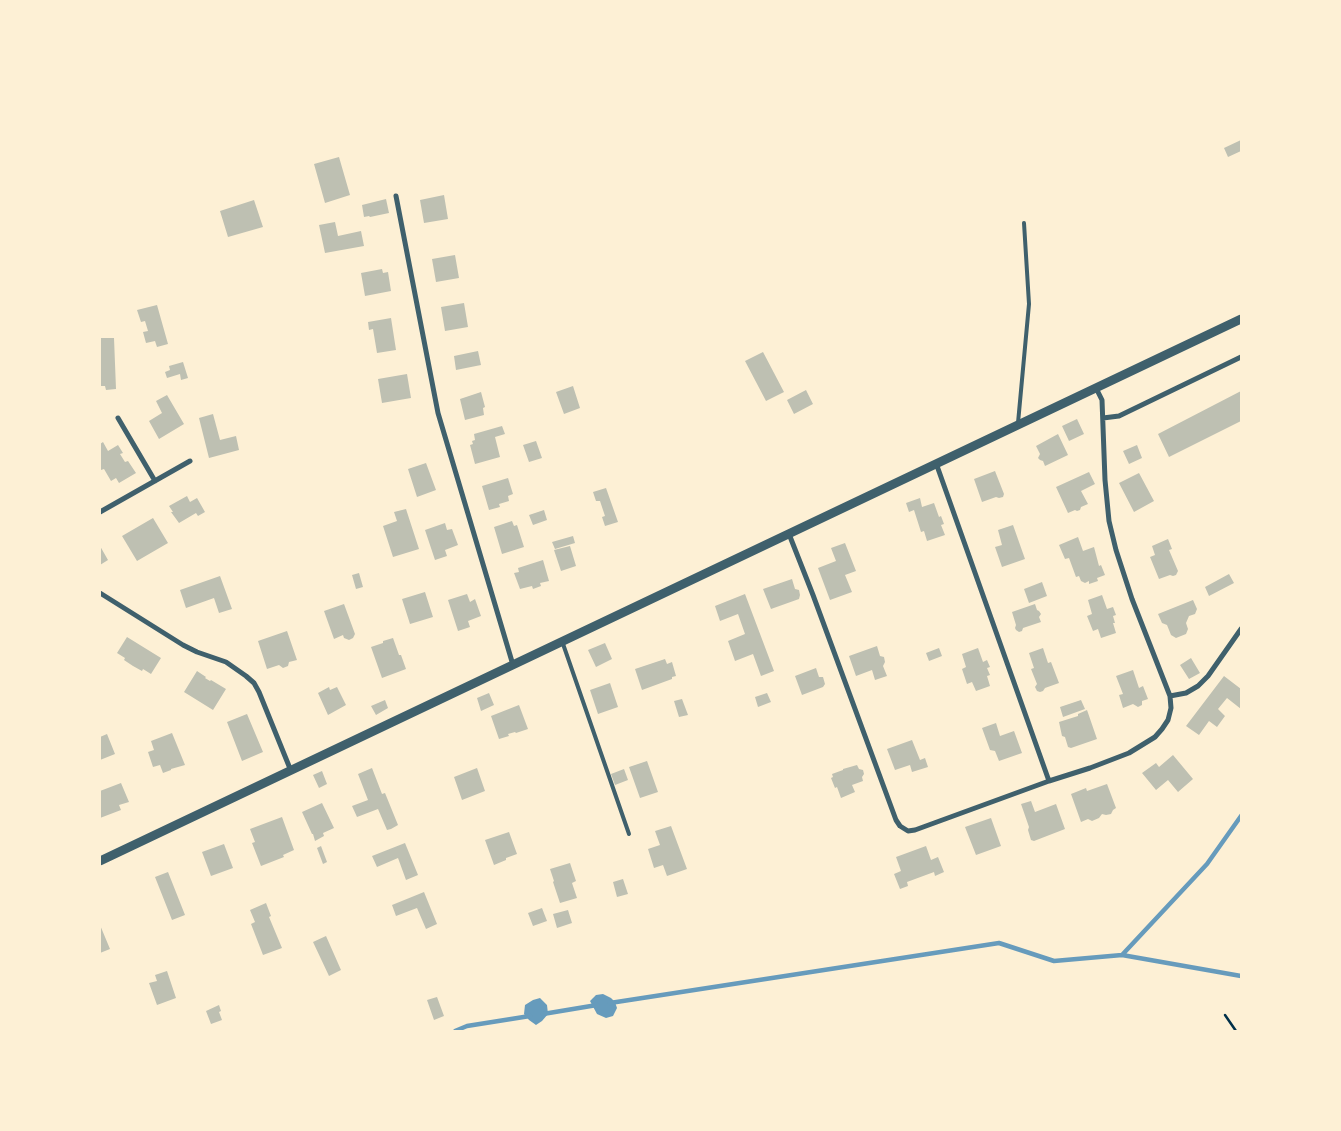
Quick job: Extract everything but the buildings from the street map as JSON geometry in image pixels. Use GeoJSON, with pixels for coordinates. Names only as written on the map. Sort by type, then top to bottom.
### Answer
{"type":"FeatureCollection","features":[{"type":"Feature","properties":{"kind":"street"},"geometry":{"type":"LineString","coordinates":[[396,196],[438,413],[513,665]]}},
{"type":"Feature","properties":{"kind":"street"},"geometry":{"type":"LineString","coordinates":[[100,861],[1241,319]]}},
{"type":"Feature","properties":{"kind":"street"},"geometry":{"type":"LineString","coordinates":[[1103,418],[1119,416],[1241,357]]}},
{"type":"Feature","properties":{"kind":"street"},"geometry":{"type":"LineString","coordinates":[[789,534],[896,820],[900,826],[908,831],[915,830],[1090,768],[1129,752],[1155,737],[1162,729],[1168,720],[1171,708],[1170,696],[1132,599],[1116,550],[1109,520],[1105,480],[1102,400],[1096,388]]}},
{"type":"Feature","properties":{"kind":"street"},"geometry":{"type":"LineString","coordinates":[[118,418],[155,480]]}},
{"type":"Feature","properties":{"kind":"street"},"geometry":{"type":"LineString","coordinates":[[100,512],[190,461]]}},
{"type":"Feature","properties":{"kind":"street"},"geometry":{"type":"LineString","coordinates":[[936,463],[1049,781]]}},
{"type":"Feature","properties":{"kind":"street"},"geometry":{"type":"LineString","coordinates":[[100,593],[183,645],[226,662],[254,683],[291,770]]}},
{"type":"Feature","properties":{"kind":"street"},"geometry":{"type":"LineString","coordinates":[[1170,696],[1186,694],[1198,686],[1208,676],[1241,629]]}},
{"type":"Feature","properties":{"kind":"lane"},"geometry":{"type":"LineString","coordinates":[[1018,424],[1029,304],[1024,223]]}},
{"type":"Feature","properties":{"kind":"lane"},"geometry":{"type":"LineString","coordinates":[[562,641],[629,834]]}},
{"type":"Feature","properties":{"kind":"path"},"geometry":{"type":"LineString","coordinates":[[1225,1014],[1236,1031]]}},
{"type":"Feature","properties":{"kind":"water"},"geometry":{"type":"Polygon","coordinates":[[[603,994],[615,1002],[617,1008],[613,1016],[606,1018],[597,1014],[590,1001],[596,995],[603,994]]]}},
{"type":"Feature","properties":{"kind":"water"},"geometry":{"type":"Polygon","coordinates":[[[540,998],[547,1005],[548,1014],[536,1025],[524,1014],[525,1005],[540,998]]]}},
{"type":"Feature","properties":{"kind":"waterway"},"geometry":{"type":"LineString","coordinates":[[1122,955],[1207,864],[1241,816]]}},
{"type":"Feature","properties":{"kind":"waterway"},"geometry":{"type":"LineString","coordinates":[[610,1003],[999,943],[1054,961],[1122,955],[1241,976]]}},
{"type":"Feature","properties":{"kind":"waterway"},"geometry":{"type":"LineString","coordinates":[[543,1014],[597,1005]]}},
{"type":"Feature","properties":{"kind":"waterway"},"geometry":{"type":"LineString","coordinates":[[455,1031],[467,1026],[530,1016]]}}]}
